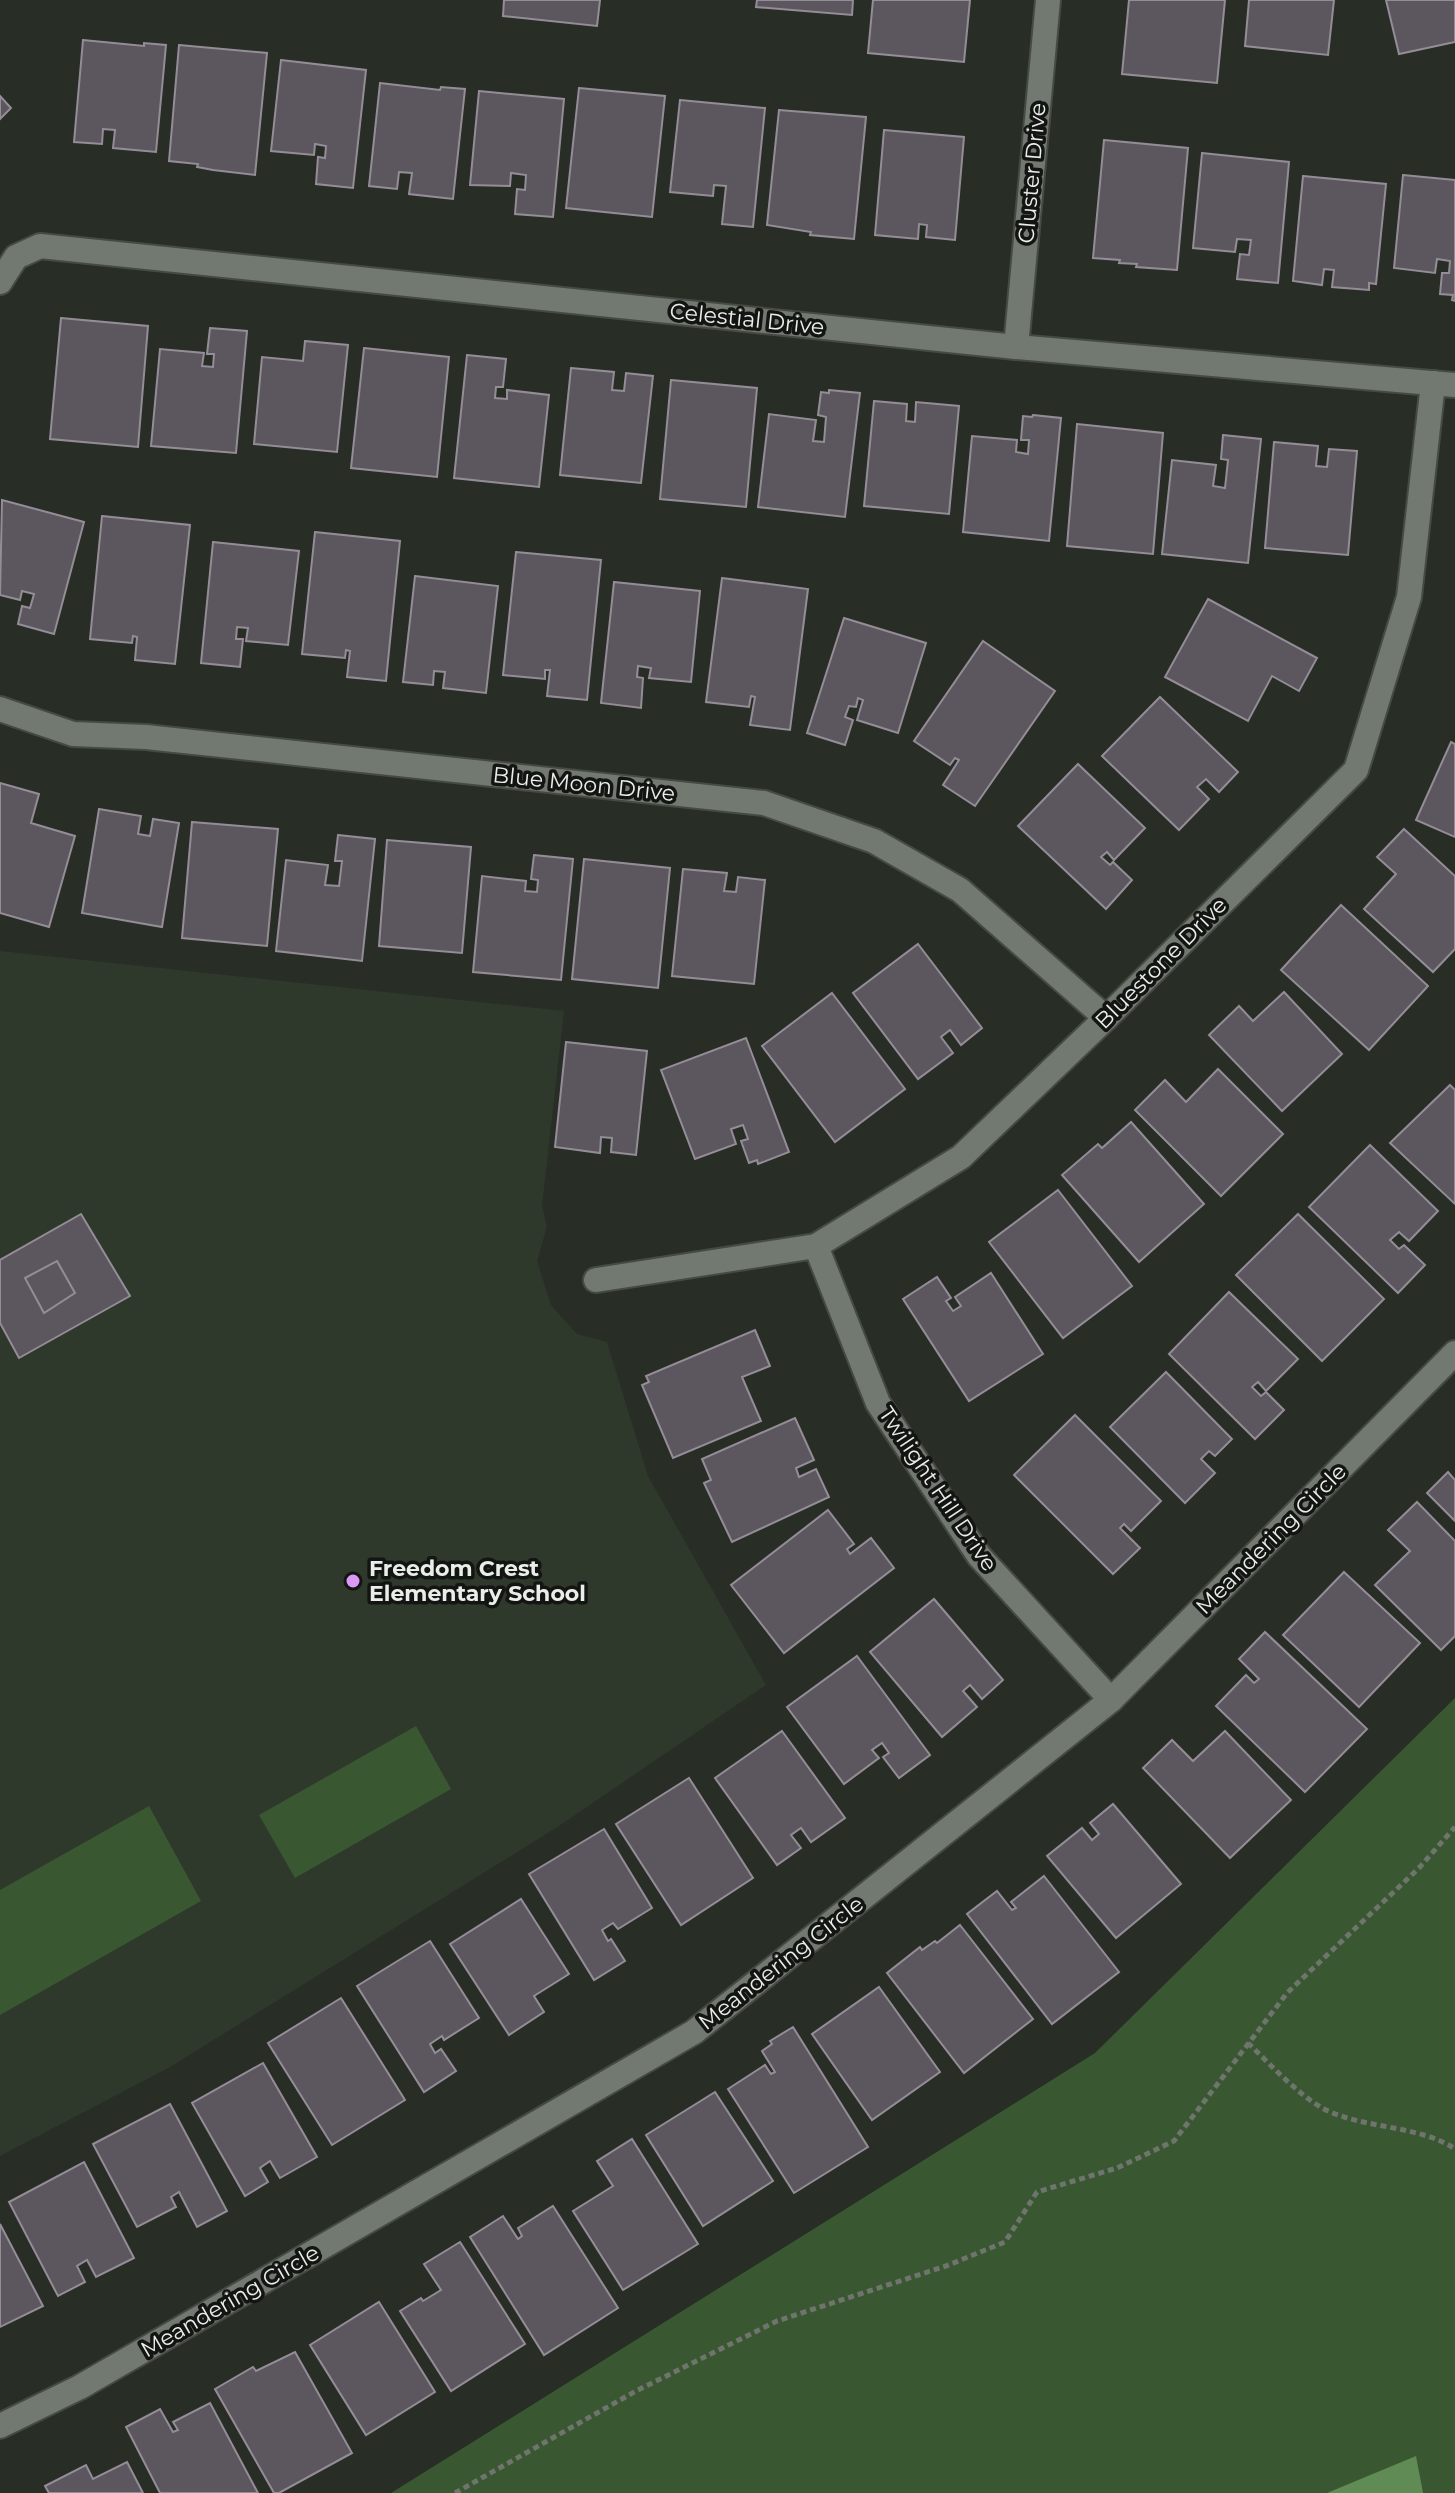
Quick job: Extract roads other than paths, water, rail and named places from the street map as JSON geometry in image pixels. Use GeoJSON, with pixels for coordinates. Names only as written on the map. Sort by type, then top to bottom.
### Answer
{"type":"FeatureCollection","features":[{"type":"Feature","properties":{"kind":"street","name":"Cluster Drive"},"geometry":{"type":"LineString","coordinates":[[1016,347],[1048,0]]}},
{"type":"Feature","properties":{"kind":"street","name":"Celestial Drive"},"geometry":{"type":"LineString","coordinates":[[0,282],[16,257],[40,246],[1016,347],[1444,384]]}},
{"type":"Feature","properties":{"kind":"street","name":"Bluestone Drive"},"geometry":{"type":"LineString","coordinates":[[596,1280],[816,1246],[961,1157],[1356,770],[1409,597],[1444,384]]}},
{"type":"Feature","properties":{"kind":"street","name":"Blue Moon Drive"},"geometry":{"type":"LineString","coordinates":[[0,709],[73,734],[146,737],[764,803],[874,841],[960,890],[1106,1018]]}},
{"type":"Feature","properties":{"kind":"street","name":"Twilight Hill Drive"},"geometry":{"type":"LineString","coordinates":[[816,1246],[878,1403],[979,1556],[1111,1700]]}},
{"type":"Feature","properties":{"kind":"street","name":"Meandering Circle"},"geometry":{"type":"LineString","coordinates":[[0,2426],[80,2387],[694,2032],[1111,1700],[1455,1353]]}},
{"type":"Feature","properties":{"kind":"place","name":"Freedom Crest Elementary School"},"geometry":{"type":"Point","coordinates":[353,1581]}}]}
